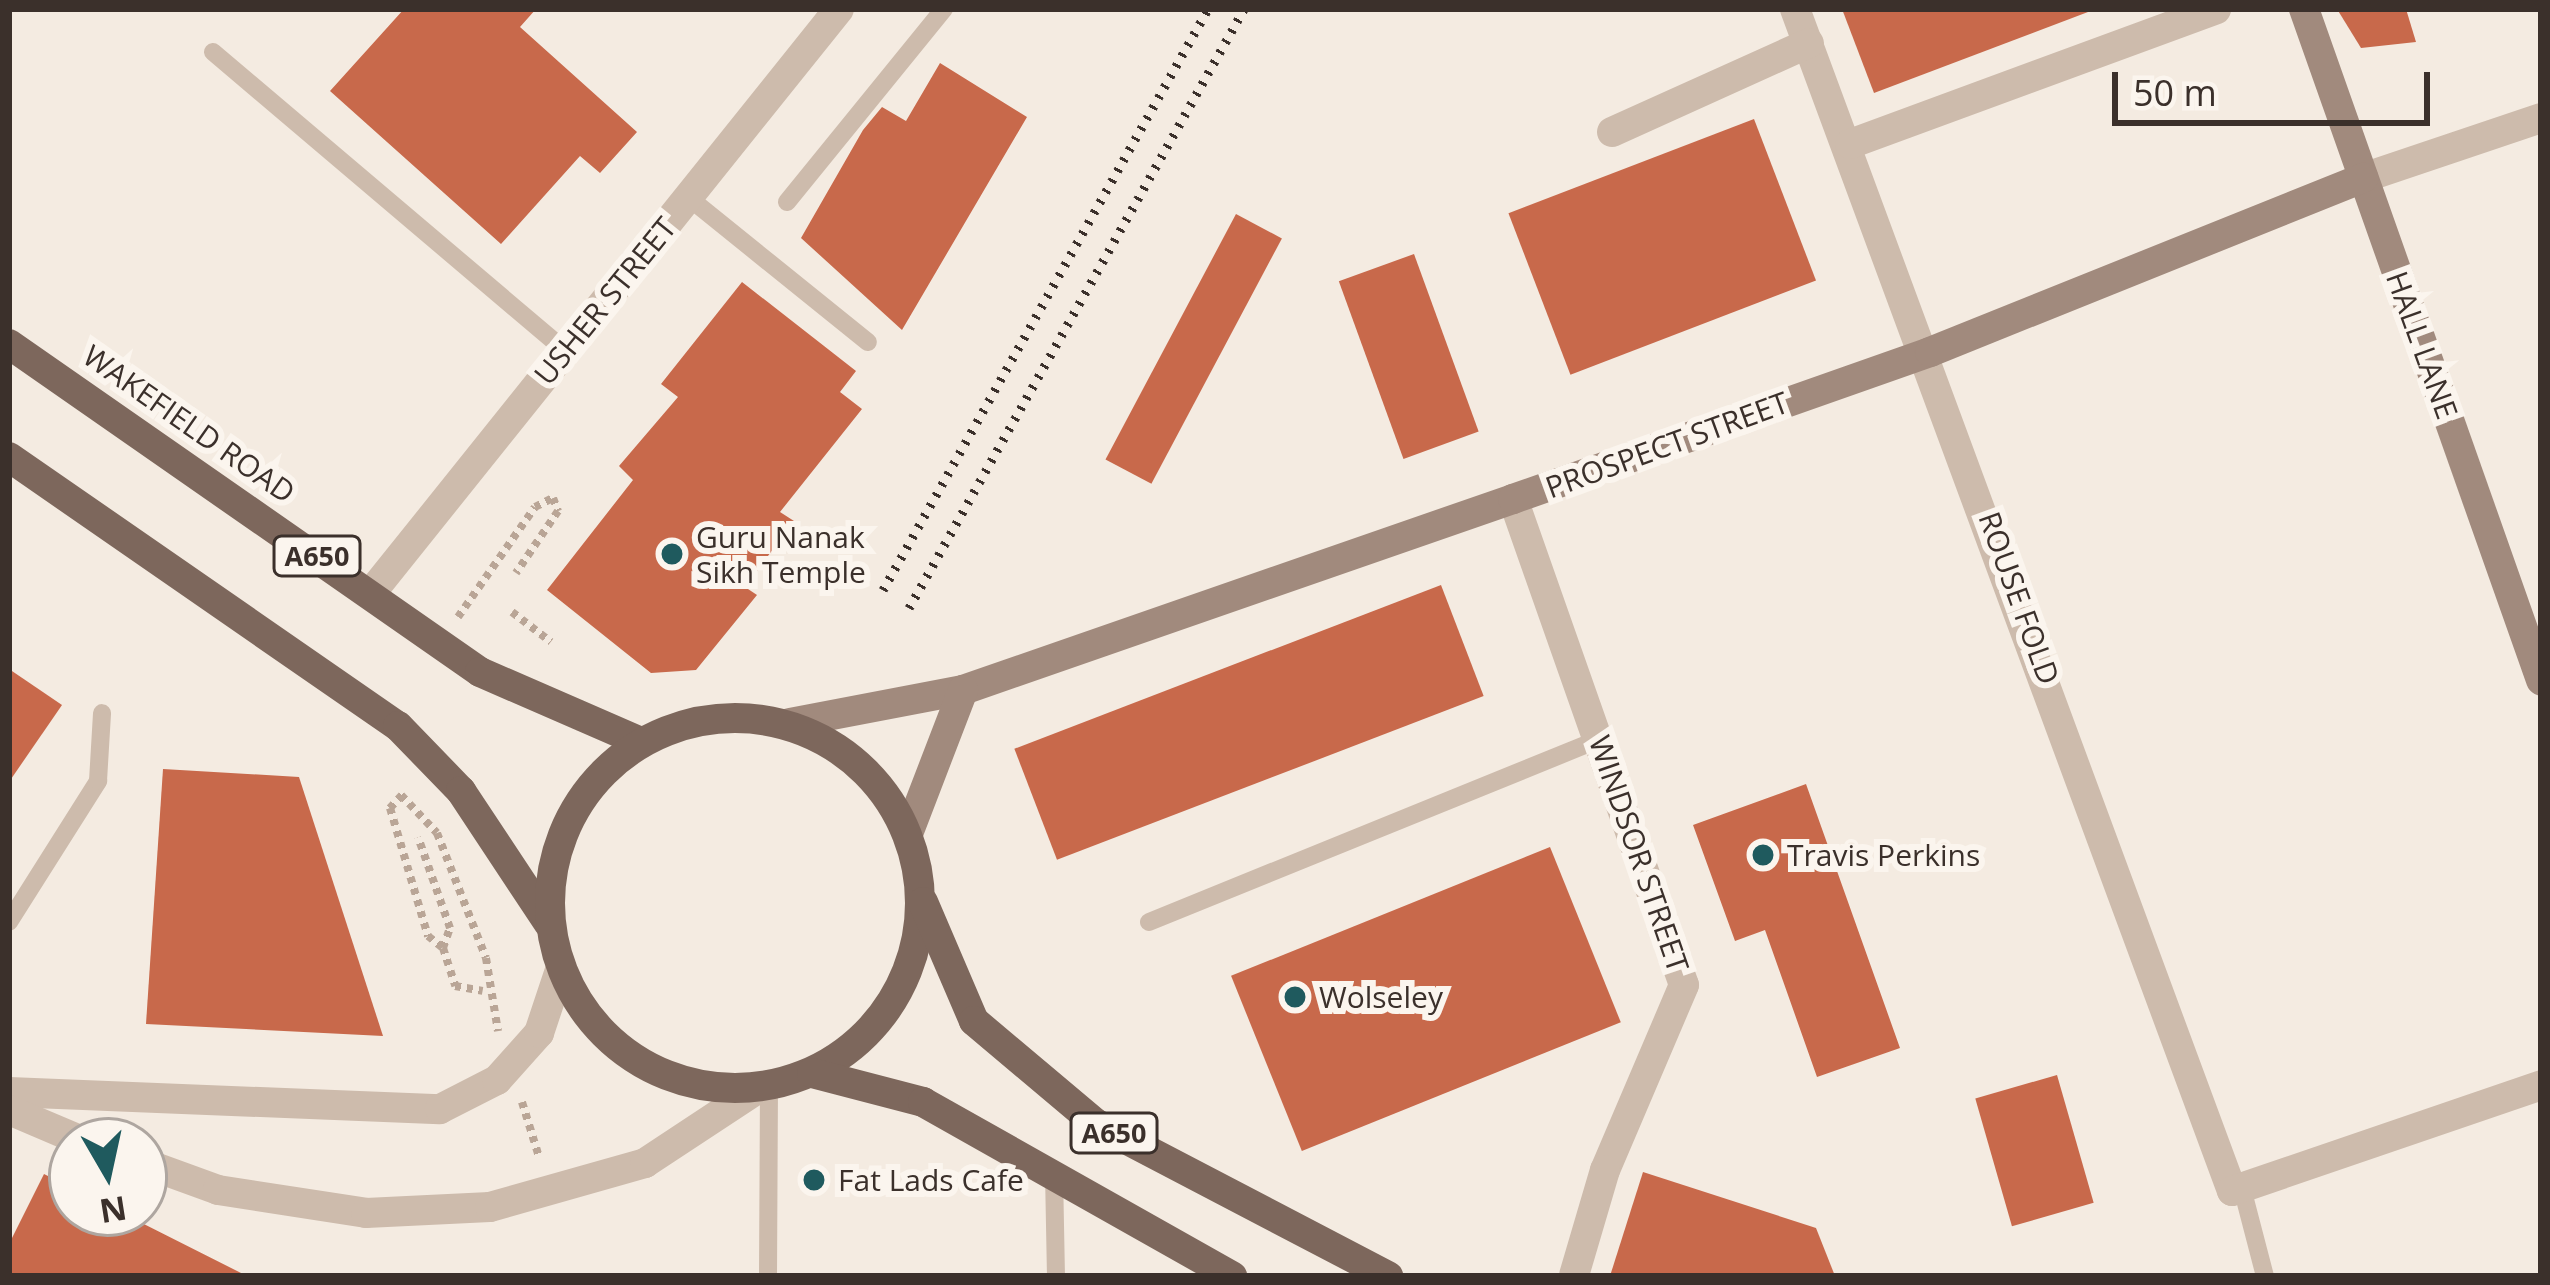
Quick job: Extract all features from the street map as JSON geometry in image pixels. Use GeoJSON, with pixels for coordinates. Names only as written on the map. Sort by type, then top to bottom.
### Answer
{"type":"FeatureCollection","features":[{"type":"Feature","properties":{"kind":"main road","name":"WAKEFIELD ROAD"},"geometry":{"type":"LineString","coordinates":[[9,344],[440,644],[639,741]]}},
{"type":"Feature","properties":{"kind":"main road","name":"A650"},"geometry":{"type":"LineString","coordinates":[[9,457],[398,726],[431,760],[549,924]]}},
{"type":"Feature","properties":{"kind":"main road","name":"A650"},"geometry":{"type":"LineString","coordinates":[[923,902],[917,948],[881,1019],[812,1072],[762,1090],[655,1072],[596,1028],[560,970],[549,924],[555,848],[595,777],[639,741],[706,717],[790,723],[864,765],[909,831],[923,902],[974,1021],[1095,1123],[1388,1276]]}},
{"type":"Feature","properties":{"kind":"main road","name":"A650"},"geometry":{"type":"LineString","coordinates":[[812,1072],[923,1102],[1054,1170],[1232,1276]]}},
{"type":"Feature","properties":{"kind":"street","name":"USHER STREET"},"geometry":{"type":"LineString","coordinates":[[371,593],[839,9]]}},
{"type":"Feature","properties":{"kind":"street","name":"ROUSE FOLD"},"geometry":{"type":"LineString","coordinates":[[1796,9],[1930,352],[2237,1190]]}},
{"type":"Feature","properties":{"kind":"street"},"geometry":{"type":"LineString","coordinates":[[1850,144],[2216,9]]}},
{"type":"Feature","properties":{"kind":"street","name":"HALL LANE"},"geometry":{"type":"LineString","coordinates":[[2304,9],[2541,680]]}},
{"type":"Feature","properties":{"kind":"street"},"geometry":{"type":"LineString","coordinates":[[1612,132],[1809,43]]}},
{"type":"Feature","properties":{"kind":"street"},"geometry":{"type":"LineString","coordinates":[[2362,178],[2541,118]]}},
{"type":"Feature","properties":{"kind":"street","name":"PROSPECT STREET"},"geometry":{"type":"LineString","coordinates":[[790,723],[963,690],[1930,352],[2362,178]]}},
{"type":"Feature","properties":{"kind":"street","name":"WINDSOR STREET"},"geometry":{"type":"LineString","coordinates":[[1513,499],[1684,985],[1574,1275]]}},
{"type":"Feature","properties":{"kind":"street"},"geometry":{"type":"LineString","coordinates":[[909,831],[963,690]]}},
{"type":"Feature","properties":{"kind":"street"},"geometry":{"type":"LineString","coordinates":[[9,1092],[384,1112],[440,1109],[510,1065],[539,1033],[560,970]]}},
{"type":"Feature","properties":{"kind":"street"},"geometry":{"type":"LineString","coordinates":[[2237,1190],[2541,1085]]}},
{"type":"Feature","properties":{"kind":"street"},"geometry":{"type":"LineString","coordinates":[[168,1172],[218,1190],[366,1213],[490,1207],[645,1162],[762,1090]]}},
{"type":"Feature","properties":{"kind":"street"},"geometry":{"type":"LineString","coordinates":[[9,1110],[48,1127]]}},
{"type":"Feature","properties":{"kind":"lane"},"geometry":{"type":"LineString","coordinates":[[787,202],[944,9]]}},
{"type":"Feature","properties":{"kind":"lane"},"geometry":{"type":"LineString","coordinates":[[213,52],[566,351]]}},
{"type":"Feature","properties":{"kind":"lane"},"geometry":{"type":"LineString","coordinates":[[688,197],[868,342]]}},
{"type":"Feature","properties":{"kind":"lane"},"geometry":{"type":"LineString","coordinates":[[9,922],[98,781],[102,713]]}},
{"type":"Feature","properties":{"kind":"lane"},"geometry":{"type":"LineString","coordinates":[[1149,922],[1600,739]]}},
{"type":"Feature","properties":{"kind":"lane"},"geometry":{"type":"LineString","coordinates":[[762,1090],[768,1276]]}},
{"type":"Feature","properties":{"kind":"lane"},"geometry":{"type":"LineString","coordinates":[[1054,1170],[1056,1276]]}},
{"type":"Feature","properties":{"kind":"lane"},"geometry":{"type":"LineString","coordinates":[[2237,1190],[2265,1276]]}},
{"type":"Feature","properties":{"kind":"path"},"geometry":{"type":"LineString","coordinates":[[440,644],[535,507],[553,498],[558,511],[516,573]]}},
{"type":"Feature","properties":{"kind":"path"},"geometry":{"type":"LineString","coordinates":[[512,612],[551,642]]}},
{"type":"Feature","properties":{"kind":"path"},"geometry":{"type":"LineString","coordinates":[[431,760],[390,808],[428,935],[442,948],[455,986],[483,991]]}},
{"type":"Feature","properties":{"kind":"path"},"geometry":{"type":"LineString","coordinates":[[401,795],[437,833],[486,958],[483,991],[549,1191]]}},
{"type":"Feature","properties":{"kind":"path"},"geometry":{"type":"LineString","coordinates":[[418,837],[450,928],[442,948]]}},
{"type":"Feature","properties":{"kind":"building"},"geometry":{"type":"Polygon","coordinates":[[[404,9],[536,9],[520,27],[637,132],[600,173],[580,156],[501,244],[330,91],[404,9]]]}},
{"type":"Feature","properties":{"kind":"building"},"geometry":{"type":"Polygon","coordinates":[[[1842,9],[2087,9],[2088,12],[1874,93],[1842,9]]]}},
{"type":"Feature","properties":{"kind":"building"},"geometry":{"type":"Polygon","coordinates":[[[2337,9],[2406,9],[2416,42],[2361,48],[2337,9]]]}},
{"type":"Feature","properties":{"kind":"building"},"geometry":{"type":"Polygon","coordinates":[[[940,63],[1027,117],[902,330],[801,238],[863,130],[882,107],[906,121],[940,63]]]}},
{"type":"Feature","properties":{"kind":"building"},"geometry":{"type":"Polygon","coordinates":[[[1754,119],[1816,281],[1570,375],[1508,213],[1754,119]]]}},
{"type":"Feature","properties":{"kind":"building"},"geometry":{"type":"Polygon","coordinates":[[[1236,214],[1282,238],[1151,484],[1105,459],[1236,214]]]}},
{"type":"Feature","properties":{"kind":"building"},"geometry":{"type":"Polygon","coordinates":[[[1414,254],[1479,432],[1403,459],[1339,281],[1414,254]]]}},
{"type":"Feature","properties":{"kind":"building"},"geometry":{"type":"Polygon","coordinates":[[[742,282],[856,371],[840,392],[862,409],[780,512],[794,521],[745,587],[757,595],[696,670],[651,673],[547,590],[633,480],[619,466],[678,397],[661,384],[742,282]]]}},
{"type":"Feature","properties":{"kind":"building"},"geometry":{"type":"Polygon","coordinates":[[[1441,585],[1484,696],[1057,860],[1014,749],[1441,585]]]}},
{"type":"Feature","properties":{"kind":"building"},"geometry":{"type":"Polygon","coordinates":[[[9,669],[62,705],[9,782],[9,669]]]}},
{"type":"Feature","properties":{"kind":"building"},"geometry":{"type":"Polygon","coordinates":[[[163,769],[299,777],[383,1036],[146,1024],[163,769]]]}},
{"type":"Feature","properties":{"kind":"building"},"geometry":{"type":"Polygon","coordinates":[[[1806,784],[1900,1048],[1817,1077],[1765,930],[1735,941],[1693,825],[1806,784]]]}},
{"type":"Feature","properties":{"kind":"building"},"geometry":{"type":"Polygon","coordinates":[[[1550,847],[1621,1022],[1302,1151],[1231,976],[1550,847]]]}},
{"type":"Feature","properties":{"kind":"building"},"geometry":{"type":"Polygon","coordinates":[[[2057,1075],[2094,1203],[2012,1226],[1975,1098],[2057,1075]]]}},
{"type":"Feature","properties":{"kind":"building"},"geometry":{"type":"Polygon","coordinates":[[[1643,1172],[1816,1228],[1835,1276],[1610,1276],[1643,1172]]]}},
{"type":"Feature","properties":{"kind":"building"},"geometry":{"type":"Polygon","coordinates":[[[44,1174],[48,1176],[48,1237],[168,1236],[247,1276],[9,1276],[9,1244],[44,1174]]]}},
{"type":"Feature","properties":{"kind":"railway"},"geometry":{"type":"LineString","coordinates":[[883,590],[1208,9]]}},
{"type":"Feature","properties":{"kind":"railway"},"geometry":{"type":"LineString","coordinates":[[909,608],[1244,9]]}},
{"type":"Feature","properties":{"kind":"place","name":"Guru Nanak Sikh Temple"},"geometry":{"type":"Point","coordinates":[672,554]}},
{"type":"Feature","properties":{"kind":"place","name":"Travis Perkins"},"geometry":{"type":"Point","coordinates":[1763,855]}},
{"type":"Feature","properties":{"kind":"place","name":"Wolseley"},"geometry":{"type":"Point","coordinates":[1295,997]}},
{"type":"Feature","properties":{"kind":"place","name":"Fat Lads Cafe"},"geometry":{"type":"Point","coordinates":[814,1180]}}]}
